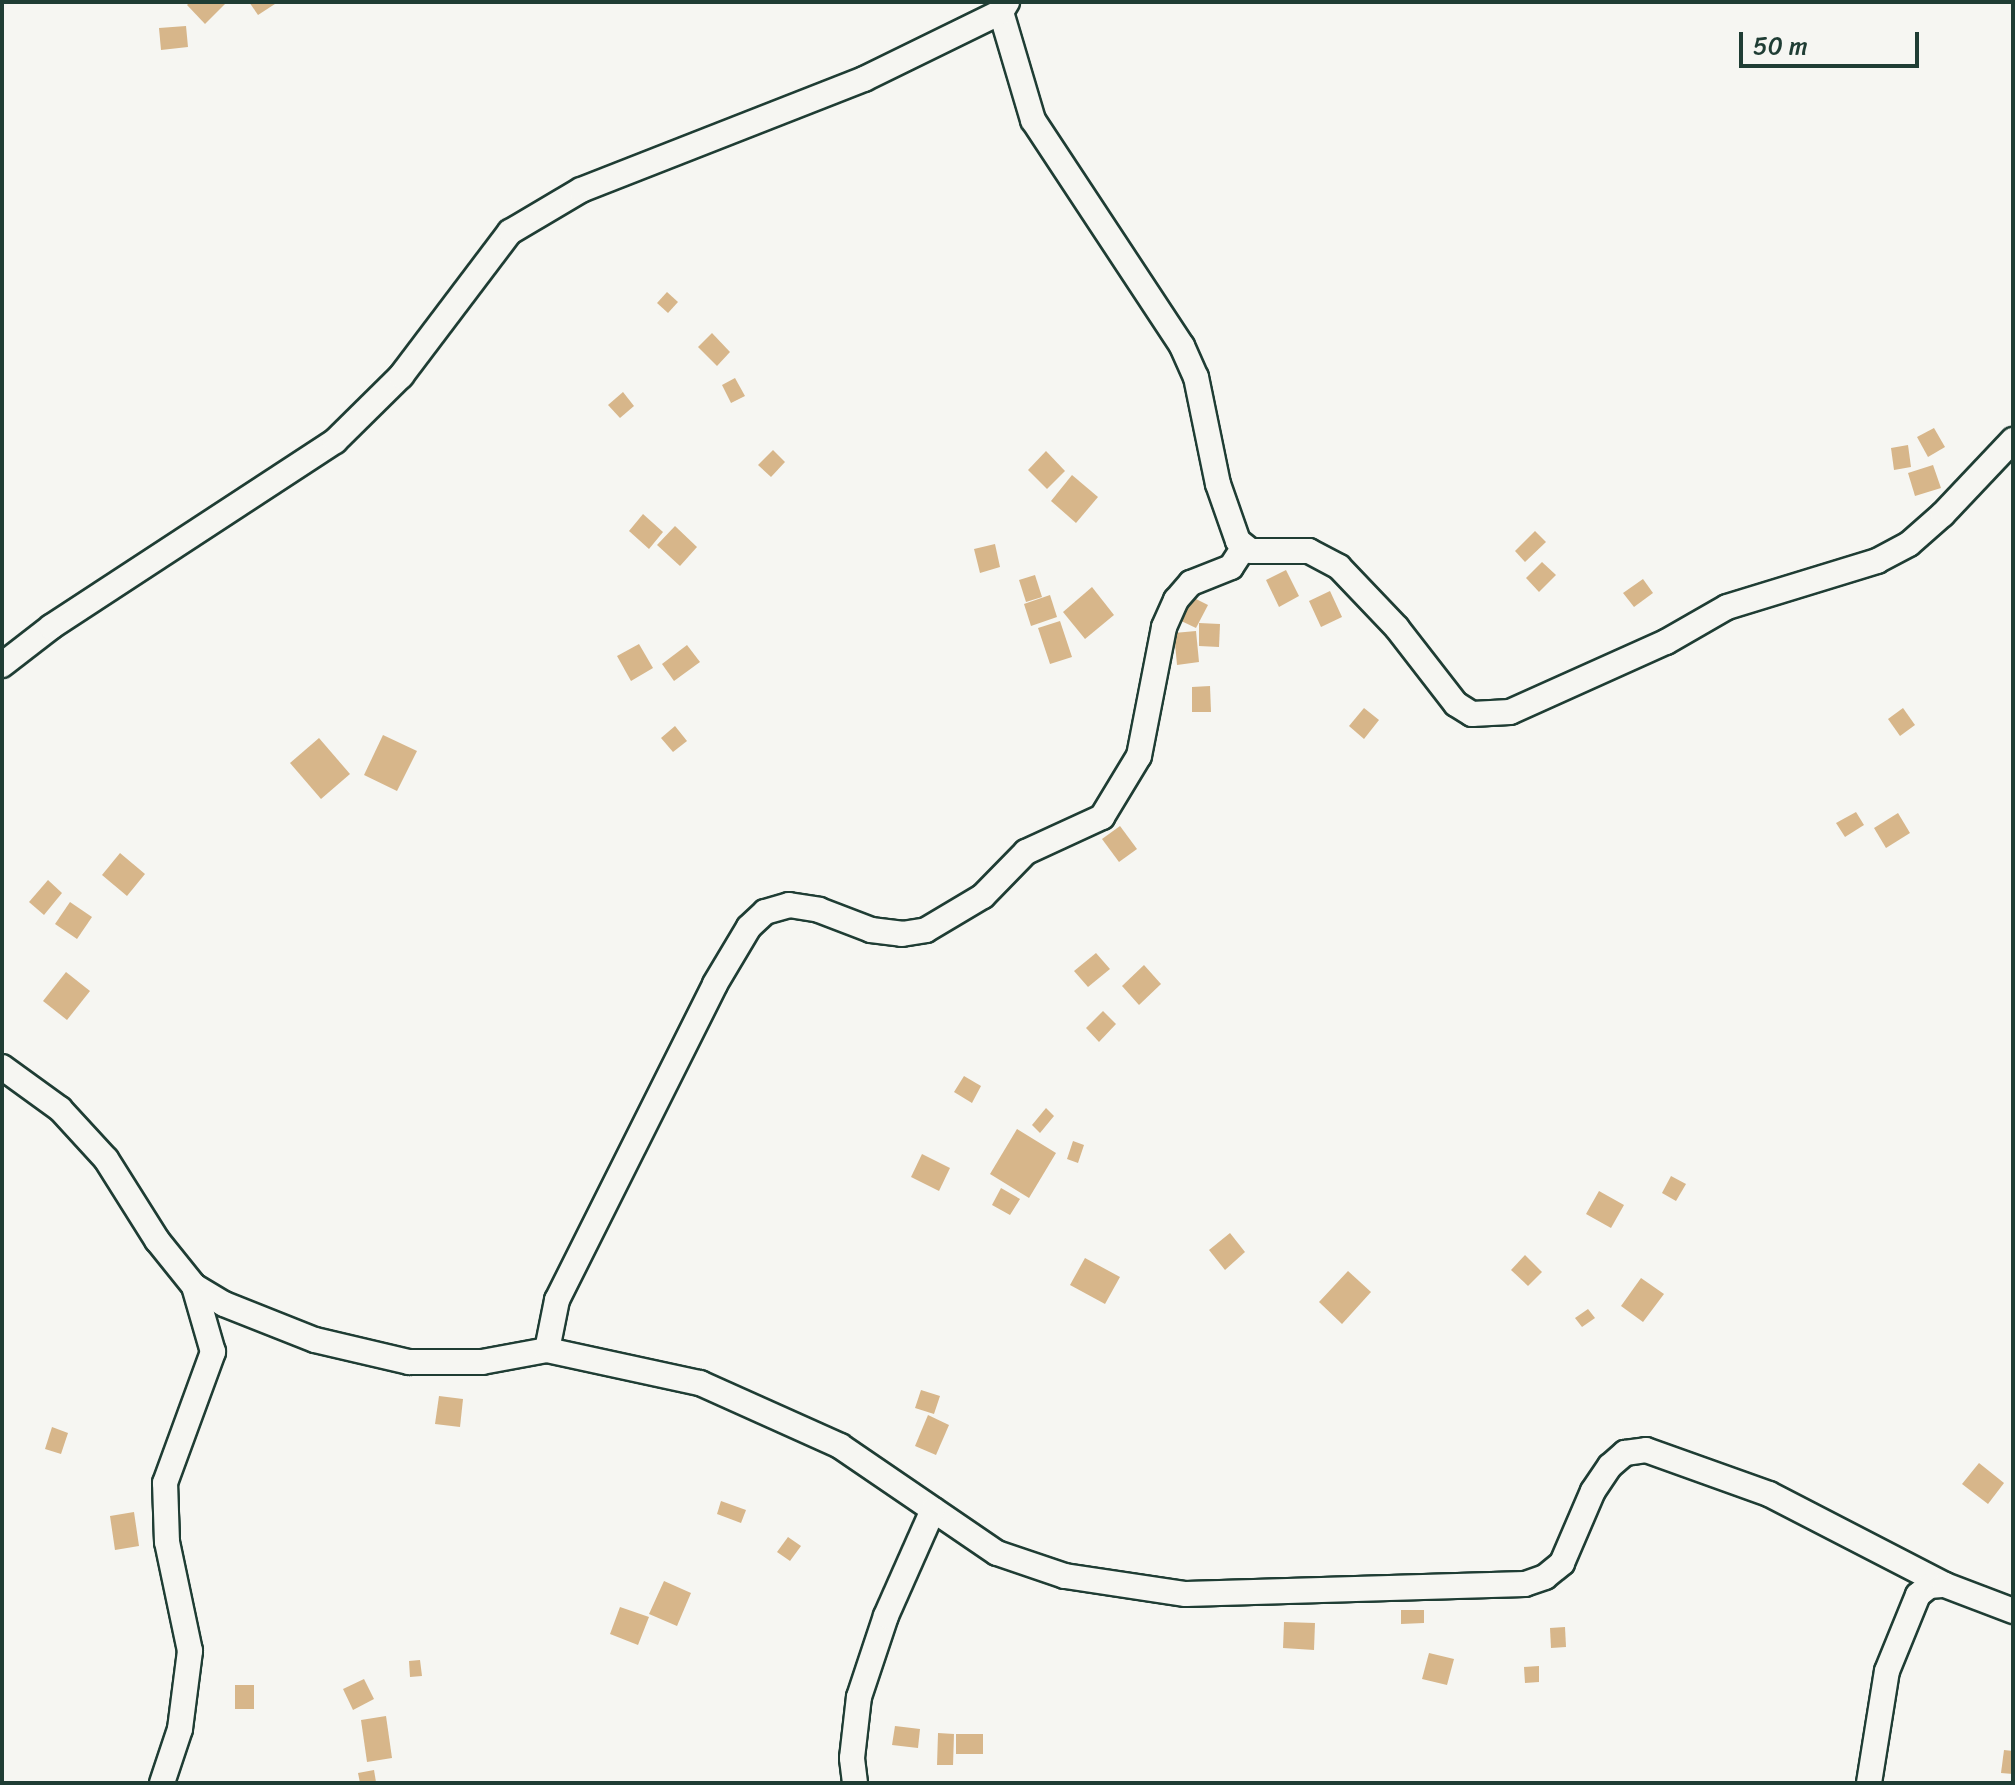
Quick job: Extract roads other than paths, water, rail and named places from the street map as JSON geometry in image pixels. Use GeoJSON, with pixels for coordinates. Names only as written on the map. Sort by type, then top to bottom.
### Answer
{"type":"FeatureCollection","features":[{"type":"Feature","properties":{"kind":"street"},"geometry":{"type":"LineString","coordinates":[[2,665],[51,627],[335,441],[401,376],[486,261],[521,224],[581,190],[864,79],[1004,7],[1033,120],[1182,346],[1205,409],[1218,484],[1244,547]]}},
{"type":"Feature","properties":{"kind":"street"},"geometry":{"type":"LineString","coordinates":[[1244,547],[1309,551],[1339,567],[1397,628],[1456,704],[1472,714],[1492,717],[1565,690],[1727,607],[1877,561],[1909,544],[1943,514],[2013,440]]}},
{"type":"Feature","properties":{"kind":"street"},"geometry":{"type":"LineString","coordinates":[[547,1350],[557,1300],[715,984],[749,927],[765,912],[789,905],[819,910],[871,930],[902,934],[926,930],[983,896],[1026,852],[1102,817],[1139,756],[1164,627],[1176,600],[1191,583],[1231,567],[1244,547]]}},
{"type":"Feature","properties":{"kind":"street"},"geometry":{"type":"LineString","coordinates":[[2,1067],[60,1109],[106,1159],[157,1240],[194,1286],[213,1352],[165,1483],[167,1542],[190,1651],[180,1729],[162,1783]]}},
{"type":"Feature","properties":{"kind":"street"},"geometry":{"type":"LineString","coordinates":[[194,1286],[277,1326],[369,1355],[447,1365],[547,1350],[686,1379],[752,1403],[840,1446],[997,1553],[1031,1565],[1157,1593],[1525,1584],[1545,1577],[1562,1563],[1593,1491],[1610,1466],[1625,1453],[1646,1450],[1769,1494],[1945,1585],[2013,1611]]}},
{"type":"Feature","properties":{"kind":"street"},"geometry":{"type":"LineString","coordinates":[[855,1783],[852,1758],[859,1697],[891,1605],[933,1510]]}},
{"type":"Feature","properties":{"kind":"street"},"geometry":{"type":"LineString","coordinates":[[1869,1783],[1884,1682],[1903,1622],[1918,1595],[1929,1586],[1945,1585]]}}]}
